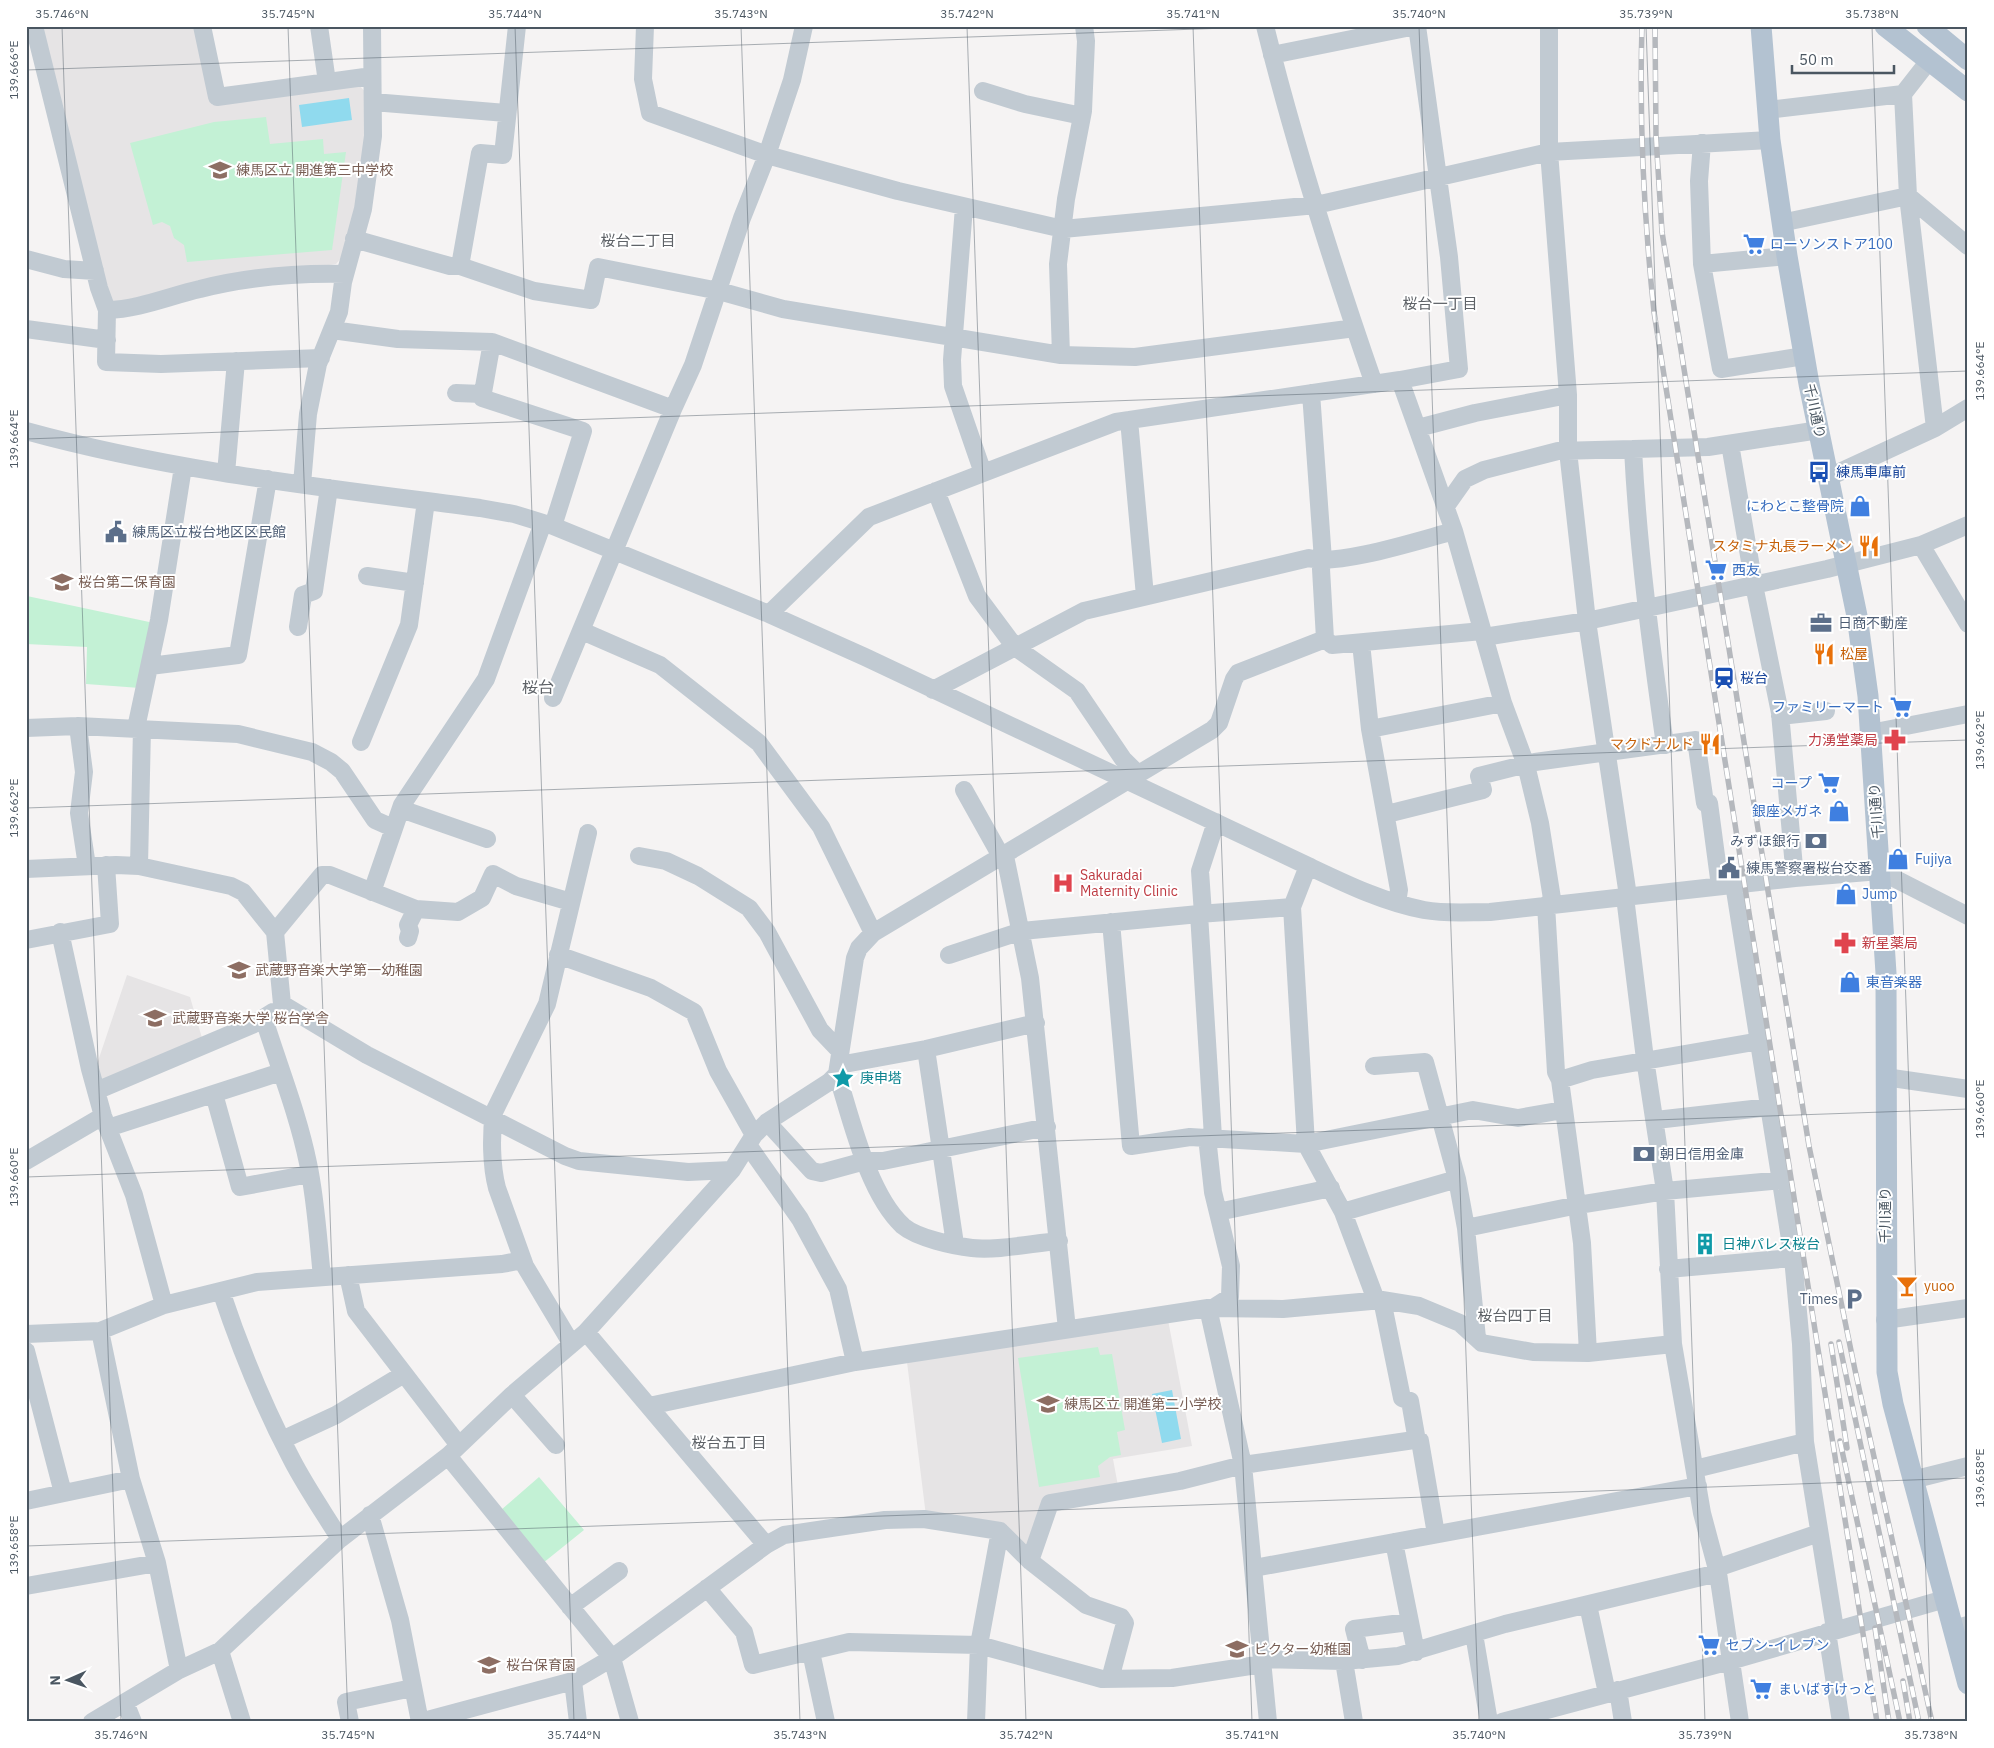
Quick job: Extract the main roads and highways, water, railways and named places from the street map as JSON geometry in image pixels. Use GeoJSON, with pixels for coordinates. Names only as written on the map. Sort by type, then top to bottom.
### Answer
{"type":"FeatureCollection","features":[{"type":"Feature","properties":{"kind":"main road","name":"千川通り"},"geometry":{"type":"LineString","coordinates":[[1761,26],[1770,140],[1781,223],[1804,356],[1847,564],[1863,657],[1886,973],[1885,1320],[1887,1372],[1912,1480],[1945,1599],[1960,1627],[1968,1684]]}},
{"type":"Feature","properties":{"kind":"main road"},"geometry":{"type":"LineString","coordinates":[[1885,26],[1928,62],[1968,91]]}},
{"type":"Feature","properties":{"kind":"main road"},"geometry":{"type":"LineString","coordinates":[[1906,26],[1968,78]]}},
{"type":"Feature","properties":{"kind":"main road"},"geometry":{"type":"LineString","coordinates":[[1928,26],[1968,60]]}},
{"type":"Feature","properties":{"kind":"main road"},"geometry":{"type":"LineString","coordinates":[[1948,26],[1968,43]]}},
{"type":"Feature","properties":{"kind":"water"},"geometry":{"type":"Polygon","coordinates":[[[349,98],[352,120],[302,127],[299,105],[349,98]]]}},
{"type":"Feature","properties":{"kind":"water"},"geometry":{"type":"Polygon","coordinates":[[[1172,1390],[1181,1439],[1162,1443],[1152,1394],[1172,1390]]]}},
{"type":"Feature","properties":{"kind":"railway"},"geometry":{"type":"LineString","coordinates":[[1642,26],[1641,98],[1643,169],[1647,241],[1654,312],[1877,1722]]}},
{"type":"Feature","properties":{"kind":"railway"},"geometry":{"type":"LineString","coordinates":[[1655,26],[1656,137],[1662,232],[1809,1146],[1855,1370],[1932,1722]]}},
{"type":"Feature","properties":{"kind":"railway"},"geometry":{"type":"LineString","coordinates":[[1839,1342],[1919,1722]]}},
{"type":"Feature","properties":{"kind":"railway"},"geometry":{"type":"LineString","coordinates":[[1831,1344],[1847,1448]]}},
{"type":"Feature","properties":{"kind":"railway"},"geometry":{"type":"LineString","coordinates":[[1840,1441],[1900,1722]]}},
{"type":"Feature","properties":{"kind":"railway"},"geometry":{"type":"LineString","coordinates":[[1875,1628],[1889,1722]]}},
{"type":"Feature","properties":{"kind":"railway"},"geometry":{"type":"LineString","coordinates":[[1903,1681],[1910,1722]]}},
{"type":"Feature","properties":{"kind":"place","name":"練馬区立 開進第三中学校"},"geometry":{"type":"Point","coordinates":[220,170]}},
{"type":"Feature","properties":{"kind":"place","name":"ローソンストア100"},"geometry":{"type":"Point","coordinates":[1754,244]}},
{"type":"Feature","properties":{"kind":"place","name":"練馬車庫前"},"geometry":{"type":"Point","coordinates":[1819,472]}},
{"type":"Feature","properties":{"kind":"place","name":"にわとこ整骨院"},"geometry":{"type":"Point","coordinates":[1860,506]}},
{"type":"Feature","properties":{"kind":"place","name":"練馬区立桜台地区区民館"},"geometry":{"type":"Point","coordinates":[116,532]}},
{"type":"Feature","properties":{"kind":"place","name":"スタミナ丸長ラーメン"},"geometry":{"type":"Point","coordinates":[1869,546]}},
{"type":"Feature","properties":{"kind":"place","name":"西友"},"geometry":{"type":"Point","coordinates":[1716,570]}},
{"type":"Feature","properties":{"kind":"place","name":"桜台第二保育園"},"geometry":{"type":"Point","coordinates":[62,582]}},
{"type":"Feature","properties":{"kind":"place","name":"日商不動産"},"geometry":{"type":"Point","coordinates":[1821,623]}},
{"type":"Feature","properties":{"kind":"place","name":"松屋"},"geometry":{"type":"Point","coordinates":[1824,654]}},
{"type":"Feature","properties":{"kind":"place","name":"桜台"},"geometry":{"type":"Point","coordinates":[1724,678]}},
{"type":"Feature","properties":{"kind":"place","name":"ファミリーマート"},"geometry":{"type":"Point","coordinates":[1901,707]}},
{"type":"Feature","properties":{"kind":"place","name":"力湧堂薬局"},"geometry":{"type":"Point","coordinates":[1895,740]}},
{"type":"Feature","properties":{"kind":"place","name":"マクドナルド"},"geometry":{"type":"Point","coordinates":[1710,744]}},
{"type":"Feature","properties":{"kind":"place","name":"コープ"},"geometry":{"type":"Point","coordinates":[1829,783]}},
{"type":"Feature","properties":{"kind":"place","name":"銀座メガネ"},"geometry":{"type":"Point","coordinates":[1839,811]}},
{"type":"Feature","properties":{"kind":"place","name":"みずほ銀行"},"geometry":{"type":"Point","coordinates":[1816,841]}},
{"type":"Feature","properties":{"kind":"place","name":"Fujiya"},"geometry":{"type":"Point","coordinates":[1898,859]}},
{"type":"Feature","properties":{"kind":"place","name":"練馬警察署桜台交番"},"geometry":{"type":"Point","coordinates":[1729,868]}},
{"type":"Feature","properties":{"kind":"place","name":"Sakuradai Maternity Clinic"},"geometry":{"type":"Point","coordinates":[1063,883]}},
{"type":"Feature","properties":{"kind":"place","name":"Jump"},"geometry":{"type":"Point","coordinates":[1846,894]}},
{"type":"Feature","properties":{"kind":"place","name":"新星薬局"},"geometry":{"type":"Point","coordinates":[1845,943]}},
{"type":"Feature","properties":{"kind":"place","name":"武蔵野音楽大学第一幼稚園"},"geometry":{"type":"Point","coordinates":[239,970]}},
{"type":"Feature","properties":{"kind":"place","name":"東音楽器"},"geometry":{"type":"Point","coordinates":[1850,982]}},
{"type":"Feature","properties":{"kind":"place","name":"武蔵野音楽大学 桜台学舎"},"geometry":{"type":"Point","coordinates":[155,1018]}},
{"type":"Feature","properties":{"kind":"place","name":"庚申塔"},"geometry":{"type":"Point","coordinates":[843,1078]}},
{"type":"Feature","properties":{"kind":"place","name":"朝日信用金庫"},"geometry":{"type":"Point","coordinates":[1644,1154]}},
{"type":"Feature","properties":{"kind":"place","name":"日神パレス桜台"},"geometry":{"type":"Point","coordinates":[1705,1244]}},
{"type":"Feature","properties":{"kind":"place","name":"yuoo"},"geometry":{"type":"Point","coordinates":[1907,1286]}},
{"type":"Feature","properties":{"kind":"place","name":"Times"},"geometry":{"type":"Point","coordinates":[1854,1299]}},
{"type":"Feature","properties":{"kind":"place","name":"練馬区立 開進第二小学校"},"geometry":{"type":"Point","coordinates":[1048,1404]}},
{"type":"Feature","properties":{"kind":"place","name":"セブン-イレブン"},"geometry":{"type":"Point","coordinates":[1709,1645]}},
{"type":"Feature","properties":{"kind":"place","name":"ビクター幼稚園"},"geometry":{"type":"Point","coordinates":[1237,1649]}},
{"type":"Feature","properties":{"kind":"place","name":"桜台保育園"},"geometry":{"type":"Point","coordinates":[489,1665]}},
{"type":"Feature","properties":{"kind":"place","name":"まいばすけっと"},"geometry":{"type":"Point","coordinates":[1761,1689]}},
{"type":"Feature","properties":{"kind":"district","name":"桜台二丁目"},"geometry":{"type":"Point","coordinates":[638,241]}},
{"type":"Feature","properties":{"kind":"district","name":"桜台一丁目"},"geometry":{"type":"Point","coordinates":[1440,304]}},
{"type":"Feature","properties":{"kind":"district","name":"桜台"},"geometry":{"type":"Point","coordinates":[538,687]}},
{"type":"Feature","properties":{"kind":"district","name":"桜台四丁目"},"geometry":{"type":"Point","coordinates":[1515,1316]}},
{"type":"Feature","properties":{"kind":"district","name":"桜台五丁目"},"geometry":{"type":"Point","coordinates":[729,1443]}}]}
